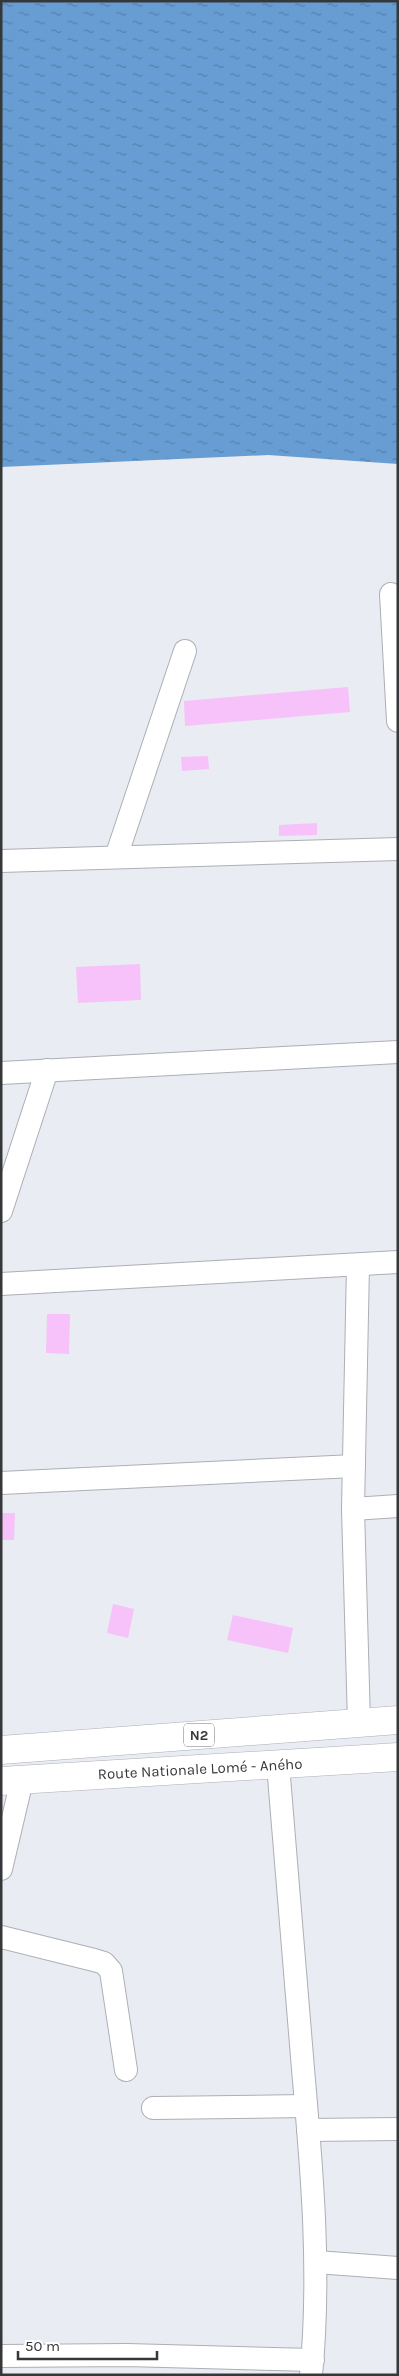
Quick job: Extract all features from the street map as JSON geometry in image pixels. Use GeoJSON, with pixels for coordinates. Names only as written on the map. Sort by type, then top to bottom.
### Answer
{"type":"FeatureCollection","features":[{"type":"Feature","properties":{"kind":"highway","name":"N2"},"geometry":{"type":"LineString","coordinates":[[1,1750],[398,1720]]}},
{"type":"Feature","properties":{"kind":"highway","name":"Route Nationale Lomé - Aného"},"geometry":{"type":"LineString","coordinates":[[12,1780],[398,1757]]}},
{"type":"Feature","properties":{"kind":"street"},"geometry":{"type":"LineString","coordinates":[[391,594],[398,721]]}},
{"type":"Feature","properties":{"kind":"street"},"geometry":{"type":"LineString","coordinates":[[116,857],[185,651]]}},
{"type":"Feature","properties":{"kind":"street"},"geometry":{"type":"LineString","coordinates":[[1,861],[398,849]]}},
{"type":"Feature","properties":{"kind":"street"},"geometry":{"type":"LineString","coordinates":[[1,1073],[398,1052]]}},
{"type":"Feature","properties":{"kind":"street"},"geometry":{"type":"LineString","coordinates":[[1,1210],[47,1070]]}},
{"type":"Feature","properties":{"kind":"street"},"geometry":{"type":"LineString","coordinates":[[1,1284],[398,1262]]}},
{"type":"Feature","properties":{"kind":"street"},"geometry":{"type":"LineString","coordinates":[[358,1265],[353,1509],[359,1722]]}},
{"type":"Feature","properties":{"kind":"street"},"geometry":{"type":"LineString","coordinates":[[1,1483],[354,1466]]}},
{"type":"Feature","properties":{"kind":"street"},"geometry":{"type":"LineString","coordinates":[[353,1509],[398,1506]]}},
{"type":"Feature","properties":{"kind":"street"},"geometry":{"type":"LineString","coordinates":[[1,2356],[127,2355],[312,2367],[316,2311],[316,2262],[308,2130],[278,1764]]}},
{"type":"Feature","properties":{"kind":"street"},"geometry":{"type":"LineString","coordinates":[[1,1869],[12,1780]]}},
{"type":"Feature","properties":{"kind":"street"},"geometry":{"type":"LineString","coordinates":[[1,1937],[104,1963],[112,1971],[126,2070]]}},
{"type":"Feature","properties":{"kind":"street"},"geometry":{"type":"LineString","coordinates":[[153,2108],[306,2106]]}},
{"type":"Feature","properties":{"kind":"street"},"geometry":{"type":"LineString","coordinates":[[308,2130],[398,2129]]}},
{"type":"Feature","properties":{"kind":"street"},"geometry":{"type":"LineString","coordinates":[[316,2262],[398,2268]]}},
{"type":"Feature","properties":{"kind":"water"},"geometry":{"type":"Polygon","coordinates":[[[1,1],[398,1],[398,464],[268,455],[1,467],[1,1]]]}},
{"type":"Feature","properties":{"kind":"building"},"geometry":{"type":"Polygon","coordinates":[[[348,687],[350,712],[185,726],[184,701],[348,687]]]}},
{"type":"Feature","properties":{"kind":"building"},"geometry":{"type":"Polygon","coordinates":[[[208,756],[209,769],[182,771],[181,757],[208,756]]]}},
{"type":"Feature","properties":{"kind":"building"},"geometry":{"type":"Polygon","coordinates":[[[317,823],[317,835],[279,836],[279,825],[317,823]]]}},
{"type":"Feature","properties":{"kind":"building"},"geometry":{"type":"Polygon","coordinates":[[[140,964],[141,1000],[78,1003],[76,967],[140,964]]]}},
{"type":"Feature","properties":{"kind":"building"},"geometry":{"type":"Polygon","coordinates":[[[47,1314],[70,1314],[69,1354],[46,1353],[47,1314]]]}},
{"type":"Feature","properties":{"kind":"building"},"geometry":{"type":"Polygon","coordinates":[[[1,1513],[15,1513],[14,1540],[1,1540],[1,1513]]]}},
{"type":"Feature","properties":{"kind":"building"},"geometry":{"type":"Polygon","coordinates":[[[113,1604],[134,1609],[128,1638],[107,1633],[113,1604]]]}},
{"type":"Feature","properties":{"kind":"building"},"geometry":{"type":"Polygon","coordinates":[[[233,1615],[293,1628],[288,1653],[227,1640],[233,1615]]]}}]}
